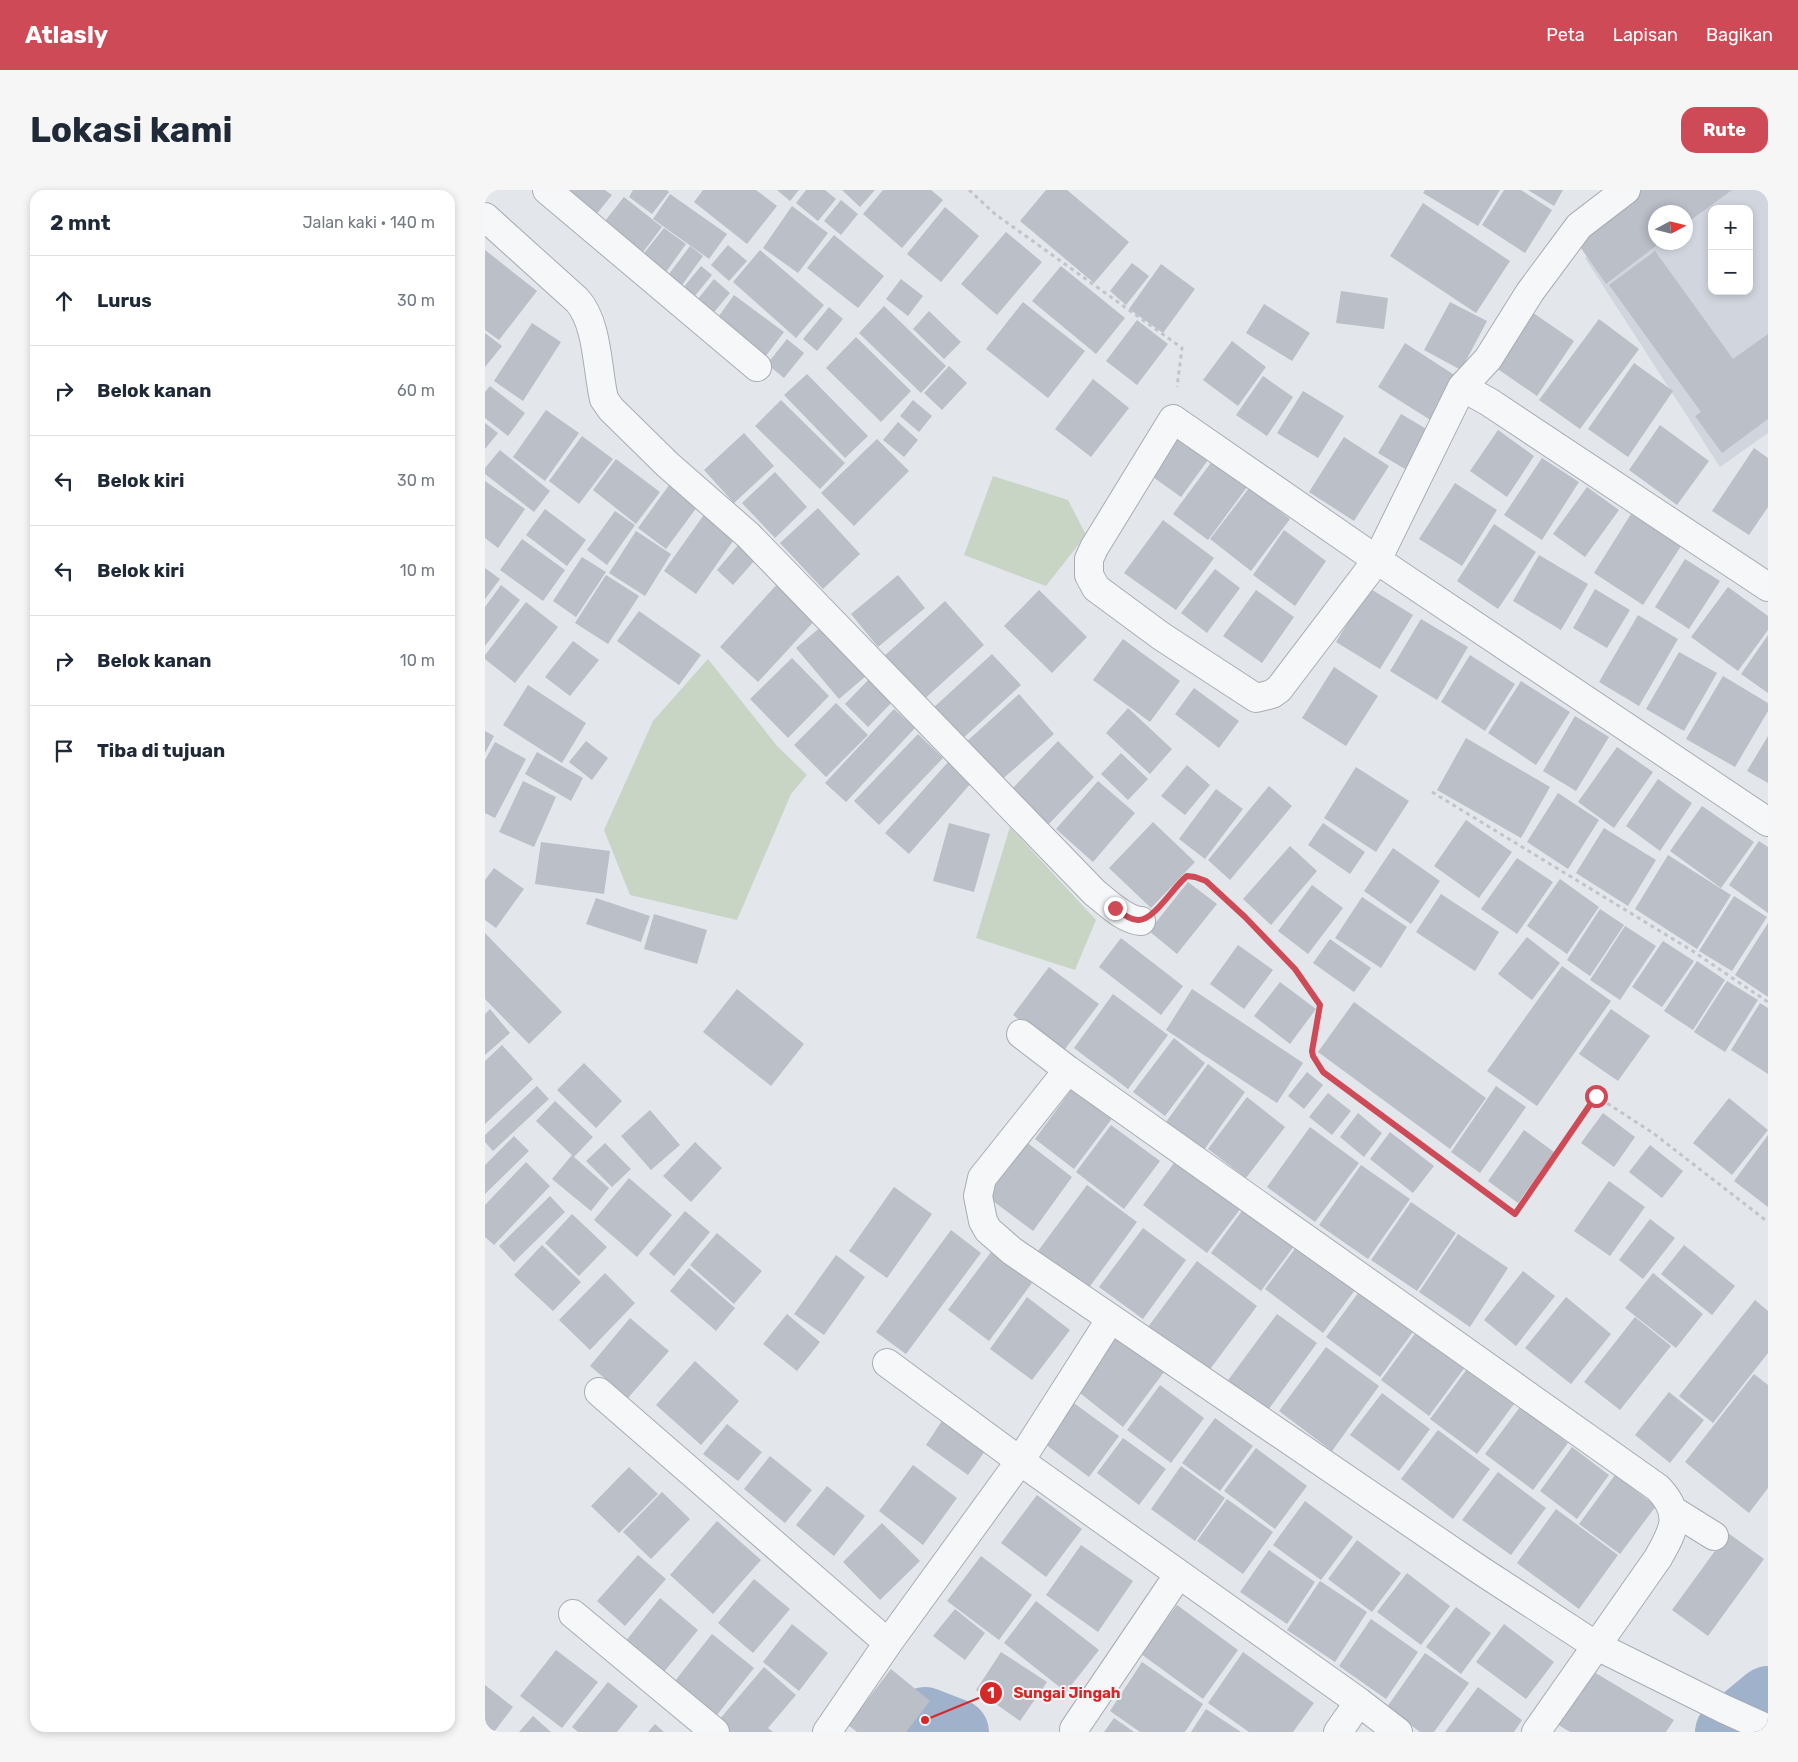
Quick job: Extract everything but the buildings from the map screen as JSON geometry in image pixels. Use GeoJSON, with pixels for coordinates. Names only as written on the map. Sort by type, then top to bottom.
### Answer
{"type":"FeatureCollection","features":[{"type":"Feature","properties":{"kind":"street"},"geometry":{"type":"LineString","coordinates":[[547,190],[757,367]]}},
{"type":"Feature","properties":{"kind":"street"},"geometry":{"type":"LineString","coordinates":[[1626,190],[1579,226],[1530,292],[1488,359],[1462,387],[1377,560],[1279,689],[1272,694],[1256,698],[1161,636],[1096,588],[1089,575],[1089,559],[1093,548],[1173,419],[1377,560],[1768,822]]}},
{"type":"Feature","properties":{"kind":"street"},"geometry":{"type":"LineString","coordinates":[[485,216],[585,308],[604,399],[611,409],[668,466],[748,535],[1095,893],[1123,914],[1132,919],[1141,920]]}},
{"type":"Feature","properties":{"kind":"street"},"geometry":{"type":"LineString","coordinates":[[1462,387],[1489,402],[1768,587]]}},
{"type":"Feature","properties":{"kind":"street"},"geometry":{"type":"LineString","coordinates":[[1021,1034],[1068,1070],[1658,1488],[1670,1502],[1674,1511],[1673,1526],[1670,1536],[1658,1558],[1595,1645],[1536,1732]]}},
{"type":"Feature","properties":{"kind":"street"},"geometry":{"type":"LineString","coordinates":[[1068,1070],[982,1178],[978,1196],[979,1207],[988,1230],[1012,1251],[1110,1320],[1480,1570],[1595,1645],[1768,1729]]}},
{"type":"Feature","properties":{"kind":"street"},"geometry":{"type":"LineString","coordinates":[[827,1732],[888,1643],[1019,1461],[1110,1320]]}},
{"type":"Feature","properties":{"kind":"street"},"geometry":{"type":"LineString","coordinates":[[887,1363],[1019,1461],[1359,1702],[1398,1732]]}},
{"type":"Feature","properties":{"kind":"street"},"geometry":{"type":"LineString","coordinates":[[599,1392],[888,1643]]}},
{"type":"Feature","properties":{"kind":"street"},"geometry":{"type":"LineString","coordinates":[[1674,1511],[1714,1536]]}},
{"type":"Feature","properties":{"kind":"street"},"geometry":{"type":"LineString","coordinates":[[1074,1729],[1179,1574]]}},
{"type":"Feature","properties":{"kind":"street"},"geometry":{"type":"LineString","coordinates":[[573,1614],[715,1732]]}},
{"type":"Feature","properties":{"kind":"street"},"geometry":{"type":"LineString","coordinates":[[1338,1732],[1359,1702]]}},
{"type":"Feature","properties":{"kind":"path"},"geometry":{"type":"LineString","coordinates":[[969,190],[995,214],[1182,348],[1173,419]]}},
{"type":"Feature","properties":{"kind":"path"},"geometry":{"type":"LineString","coordinates":[[1432,792],[1691,950],[1768,1002]]}},
{"type":"Feature","properties":{"kind":"path"},"geometry":{"type":"LineString","coordinates":[[1141,920],[1151,916],[1179,882],[1187,876],[1206,881],[1245,917],[1295,969],[1320,1005],[1312,1051],[1323,1072],[1515,1214],[1596,1096],[1653,1133],[1768,1222]]}},
{"type":"Feature","properties":{"kind":"shaded area"},"geometry":{"type":"Polygon","coordinates":[[[1679,190],[1768,190],[1768,433],[1720,467],[1585,258],[1648,212],[1648,250],[1693,250],[1693,205],[1658,205],[1679,190]]]}},
{"type":"Feature","properties":{"kind":"green space"},"geometry":{"type":"Polygon","coordinates":[[[993,476],[1068,500],[1086,535],[1046,586],[964,555],[993,476]]]}},
{"type":"Feature","properties":{"kind":"green space"},"geometry":{"type":"Polygon","coordinates":[[[708,659],[777,746],[807,775],[791,794],[737,920],[630,895],[604,830],[653,721],[708,659]]]}},
{"type":"Feature","properties":{"kind":"green space"},"geometry":{"type":"Polygon","coordinates":[[[1010,827],[1096,920],[1075,970],[976,938],[1010,827]]]}},
{"type":"Feature","properties":{"kind":"waterway"},"geometry":{"type":"LineString","coordinates":[[1728,1732],[1768,1699]]}},
{"type":"Feature","properties":{"kind":"waterway"},"geometry":{"type":"LineString","coordinates":[[913,1732],[925,1720],[956,1732]]}},
{"type":"Feature","properties":{"kind":"place","name":"Sungai Jingah"},"geometry":{"type":"Point","coordinates":[925,1720]}},
{"type":"Feature","properties":{"kind":"route"},"geometry":{"type":"LineString","coordinates":[[1115,908],[1132,919],[1141,920],[1151,916],[1179,882],[1187,876],[1206,881],[1245,917],[1295,969],[1320,1005],[1312,1051],[1323,1072],[1515,1214],[1596,1096]]}}]}
